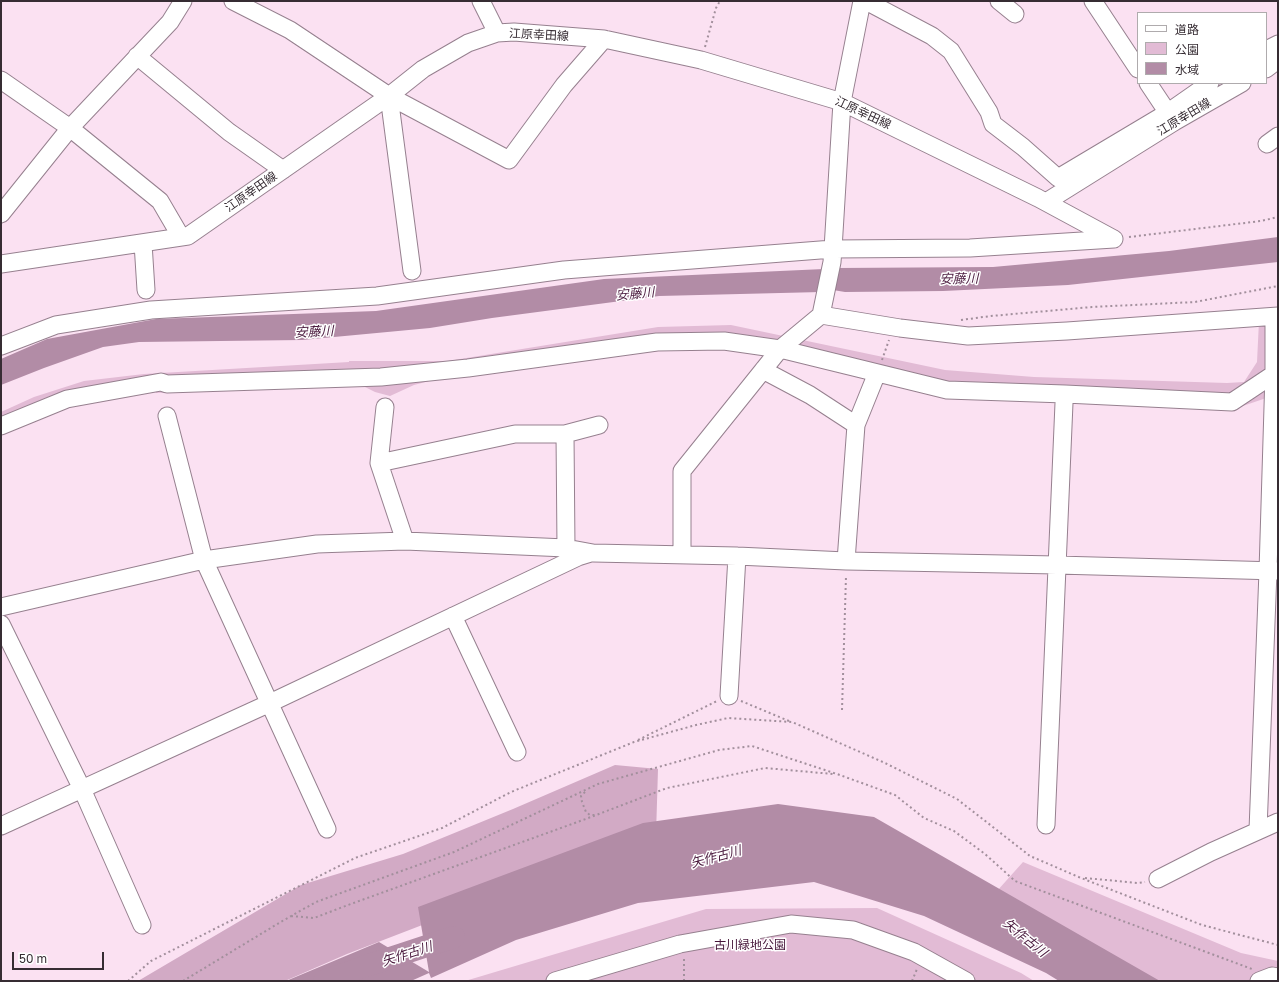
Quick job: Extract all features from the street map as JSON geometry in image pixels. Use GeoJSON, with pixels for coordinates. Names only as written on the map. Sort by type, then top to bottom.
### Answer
{"type":"FeatureCollection","features":[{"type":"Feature","properties":{"kind":"street"},"geometry":{"type":"LineString","coordinates":[[1,214],[70,128],[170,22],[183,1]]}},
{"type":"Feature","properties":{"kind":"street"},"geometry":{"type":"LineString","coordinates":[[233,1],[290,30],[389,96],[510,160],[564,85],[604,39]]}},
{"type":"Feature","properties":{"kind":"street"},"geometry":{"type":"LineString","coordinates":[[481,1],[497,33]]}},
{"type":"Feature","properties":{"kind":"street"},"geometry":{"type":"LineString","coordinates":[[682,555],[682,471],[780,349],[821,315],[832,256],[842,102],[862,1]]}},
{"type":"Feature","properties":{"kind":"street"},"geometry":{"type":"LineString","coordinates":[[866,1],[932,36],[951,51],[994,124],[1058,178],[1171,118],[1209,84]]}},
{"type":"Feature","properties":{"kind":"street"},"geometry":{"type":"LineString","coordinates":[[999,1],[1015,14]]}},
{"type":"Feature","properties":{"kind":"street"},"geometry":{"type":"LineString","coordinates":[[1093,1],[1137,67]]}},
{"type":"Feature","properties":{"kind":"street","name":"江原幸田線"},"geometry":{"type":"LineString","coordinates":[[1,264],[188,236],[389,96],[423,69],[468,42],[497,33],[514,32],[604,39],[701,60],[842,102],[1042,200],[1221,88],[1238,84]]}},
{"type":"Feature","properties":{"kind":"street"},"geometry":{"type":"LineString","coordinates":[[1267,50],[1278,44]]}},
{"type":"Feature","properties":{"kind":"street"},"geometry":{"type":"LineString","coordinates":[[138,56],[229,132],[283,170]]}},
{"type":"Feature","properties":{"kind":"street"},"geometry":{"type":"LineString","coordinates":[[1267,67],[1278,60]]}},
{"type":"Feature","properties":{"kind":"street"},"geometry":{"type":"LineString","coordinates":[[1,80],[70,128],[160,201],[181,238]]}},
{"type":"Feature","properties":{"kind":"street"},"geometry":{"type":"LineString","coordinates":[[1149,84],[1171,118]]}},
{"type":"Feature","properties":{"kind":"street"},"geometry":{"type":"LineString","coordinates":[[389,96],[412,271]]}},
{"type":"Feature","properties":{"kind":"street"},"geometry":{"type":"LineString","coordinates":[[1042,200],[1114,239]]}},
{"type":"Feature","properties":{"kind":"street"},"geometry":{"type":"LineString","coordinates":[[1,346],[56,325],[152,310],[378,296],[564,270],[1114,239]]}},
{"type":"Feature","properties":{"kind":"street"},"geometry":{"type":"LineString","coordinates":[[143,243],[146,290]]}},
{"type":"Feature","properties":{"kind":"street"},"geometry":{"type":"LineString","coordinates":[[821,315],[893,327],[968,336],[1067,331],[1276,316],[1274,374],[1273,571],[1258,830]]}},
{"type":"Feature","properties":{"kind":"street"},"geometry":{"type":"LineString","coordinates":[[1,426],[67,399],[161,382],[167,384],[381,377],[468,368],[657,342],[724,341],[780,349],[947,390],[1232,402],[1274,374]]}},
{"type":"Feature","properties":{"kind":"street"},"geometry":{"type":"LineString","coordinates":[[763,370],[810,396],[856,425]]}},
{"type":"Feature","properties":{"kind":"street"},"geometry":{"type":"LineString","coordinates":[[846,561],[856,425],[877,373]]}},
{"type":"Feature","properties":{"kind":"street"},"geometry":{"type":"LineString","coordinates":[[1046,825],[1064,403]]}},
{"type":"Feature","properties":{"kind":"street"},"geometry":{"type":"LineString","coordinates":[[385,407],[379,462],[405,542]]}},
{"type":"Feature","properties":{"kind":"street"},"geometry":{"type":"LineString","coordinates":[[167,416],[204,560],[327,829]]}},
{"type":"Feature","properties":{"kind":"street"},"geometry":{"type":"LineString","coordinates":[[379,462],[515,434],[565,434],[599,425]]}},
{"type":"Feature","properties":{"kind":"street"},"geometry":{"type":"LineString","coordinates":[[565,434],[566,548]]}},
{"type":"Feature","properties":{"kind":"street"},"geometry":{"type":"LineString","coordinates":[[1,607],[204,560],[318,544],[405,542],[566,548],[593,552],[846,561],[1273,571]]}},
{"type":"Feature","properties":{"kind":"street"},"geometry":{"type":"LineString","coordinates":[[1,826],[270,703],[578,557],[593,552]]}},
{"type":"Feature","properties":{"kind":"street"},"geometry":{"type":"LineString","coordinates":[[729,696],[737,556]]}},
{"type":"Feature","properties":{"kind":"street"},"geometry":{"type":"LineString","coordinates":[[453,616],[517,752]]}},
{"type":"Feature","properties":{"kind":"street"},"geometry":{"type":"LineString","coordinates":[[1,624],[82,789],[142,925]]}},
{"type":"Feature","properties":{"kind":"street"},"geometry":{"type":"LineString","coordinates":[[1158,880],[1211,852],[1278,822]]}},
{"type":"Feature","properties":{"kind":"street"},"geometry":{"type":"LineString","coordinates":[[555,981],[684,943],[791,924],[853,930],[914,952],[966,981]]}},
{"type":"Feature","properties":{"kind":"path"},"geometry":{"type":"LineString","coordinates":[[701,60],[716,8],[720,1]]}},
{"type":"Feature","properties":{"kind":"path"},"geometry":{"type":"LineString","coordinates":[[1114,239],[1261,221],[1278,217]]}},
{"type":"Feature","properties":{"kind":"path"},"geometry":{"type":"LineString","coordinates":[[960,320],[1092,307],[1195,302],[1278,286]]}},
{"type":"Feature","properties":{"kind":"path"},"geometry":{"type":"LineString","coordinates":[[877,373],[893,327]]}},
{"type":"Feature","properties":{"kind":"path"},"geometry":{"type":"LineString","coordinates":[[842,710],[846,561]]}},
{"type":"Feature","properties":{"kind":"path"},"geometry":{"type":"LineString","coordinates":[[128,981],[152,961],[355,858],[442,828],[511,792],[634,742],[729,696],[885,763],[957,799],[1030,856],[1081,878],[1202,925],[1278,944]]}},
{"type":"Feature","properties":{"kind":"path"},"geometry":{"type":"LineString","coordinates":[[634,742],[728,718],[792,722]]}},
{"type":"Feature","properties":{"kind":"path"},"geometry":{"type":"LineString","coordinates":[[183,981],[290,916],[316,902],[454,852],[598,784],[719,750],[752,746],[895,795],[924,818],[954,831],[985,854],[1015,881],[1182,942],[1270,978]]}},
{"type":"Feature","properties":{"kind":"path"},"geometry":{"type":"LineString","coordinates":[[290,916],[314,918],[348,904],[598,815],[667,788],[765,768],[837,774]]}},
{"type":"Feature","properties":{"kind":"path"},"geometry":{"type":"LineString","coordinates":[[589,789],[581,796],[584,808],[590,815],[598,815]]}},
{"type":"Feature","properties":{"kind":"path"},"geometry":{"type":"LineString","coordinates":[[1081,878],[1138,883],[1158,880]]}},
{"type":"Feature","properties":{"kind":"path"},"geometry":{"type":"LineString","coordinates":[[684,943],[684,981]]}},
{"type":"Feature","properties":{"kind":"green space"},"geometry":{"type":"Polygon","coordinates":[[[1278,319],[1278,394],[1234,409],[1044,399],[736,348],[645,348],[452,375],[414,385],[390,396],[375,392],[359,384],[156,393],[155,391],[66,405],[1,435],[1,412],[34,397],[84,381],[144,374],[349,361],[448,361],[658,327],[731,325],[945,370],[1034,377],[1227,383],[1244,382],[1257,362],[1259,321],[1278,319]]]}},
{"type":"Feature","properties":{"kind":"green space"},"geometry":{"type":"Polygon","coordinates":[[[1023,862],[1241,953],[1278,961],[1278,981],[1130,981],[997,891],[1023,862]]]}},
{"type":"Feature","properties":{"kind":"green space","name":"古川緑地公園"},"geometry":{"type":"Polygon","coordinates":[[[877,908],[1021,973],[1034,981],[465,981],[706,909],[877,908]]]}},
{"type":"Feature","properties":{"kind":"shaded area"},"geometry":{"type":"Polygon","coordinates":[[[615,765],[658,769],[656,835],[347,954],[285,981],[138,981],[301,885],[403,854],[615,765]]]}},
{"type":"Feature","properties":{"kind":"water","name":"安藤川"},"geometry":{"type":"Polygon","coordinates":[[[1278,237],[1278,262],[1068,285],[943,291],[845,292],[833,290],[838,268],[993,267],[1169,251],[1278,237]]]}},
{"type":"Feature","properties":{"kind":"water","name":"安藤川"},"geometry":{"type":"Polygon","coordinates":[[[824,269],[821,292],[659,296],[492,318],[430,328],[302,340],[139,342],[103,347],[1,385],[1,359],[47,339],[156,319],[376,311],[604,279],[824,269]]]}},
{"type":"Feature","properties":{"kind":"water"},"geometry":{"type":"Polygon","coordinates":[[[778,804],[874,817],[1160,981],[1059,981],[1046,973],[924,916],[814,882],[638,903],[516,940],[431,978],[429,973],[411,981],[286,981],[379,942],[429,972],[418,907],[643,823],[778,804]]]}},
{"type":"Feature","properties":{"kind":"waterway","name":"矢作古川"},"geometry":{"type":"LineString","coordinates":[[324,981],[454,937]]}}]}
